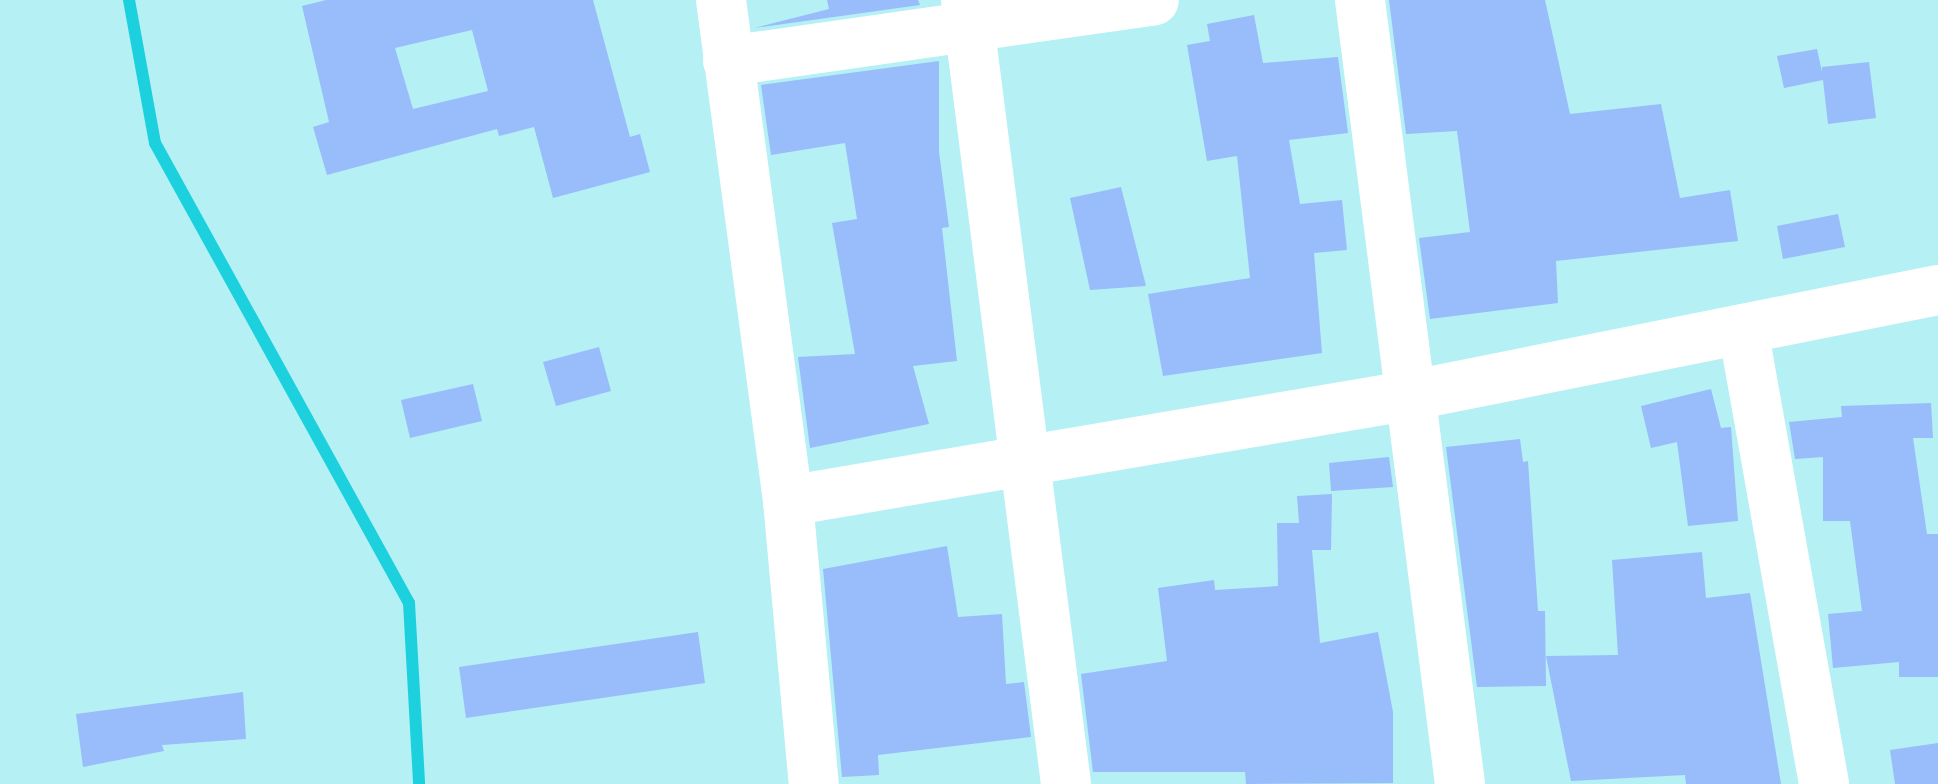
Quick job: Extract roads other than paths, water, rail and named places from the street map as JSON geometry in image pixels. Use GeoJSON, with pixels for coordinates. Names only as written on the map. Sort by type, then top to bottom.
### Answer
{"type":"FeatureCollection","features":[{"type":"Feature","properties":{"kind":"street"},"geometry":{"type":"LineString","coordinates":[[721,0],[788,502],[814,784]]}},
{"type":"Feature","properties":{"kind":"street"},"geometry":{"type":"LineString","coordinates":[[728,61],[968,12],[1154,0]]}},
{"type":"Feature","properties":{"kind":"street"},"geometry":{"type":"LineString","coordinates":[[1360,0],[1414,395],[1460,784]]}},
{"type":"Feature","properties":{"kind":"street"},"geometry":{"type":"LineString","coordinates":[[968,12],[1066,784]]}},
{"type":"Feature","properties":{"kind":"street"},"geometry":{"type":"LineString","coordinates":[[788,502],[1024,458],[1414,395],[1938,290]]}},
{"type":"Feature","properties":{"kind":"street"},"geometry":{"type":"LineString","coordinates":[[1743,329],[1824,784]]}},
{"type":"Feature","properties":{"kind":"waterway"},"geometry":{"type":"LineString","coordinates":[[129,0],[155,143],[409,603],[419,784]]}}]}
